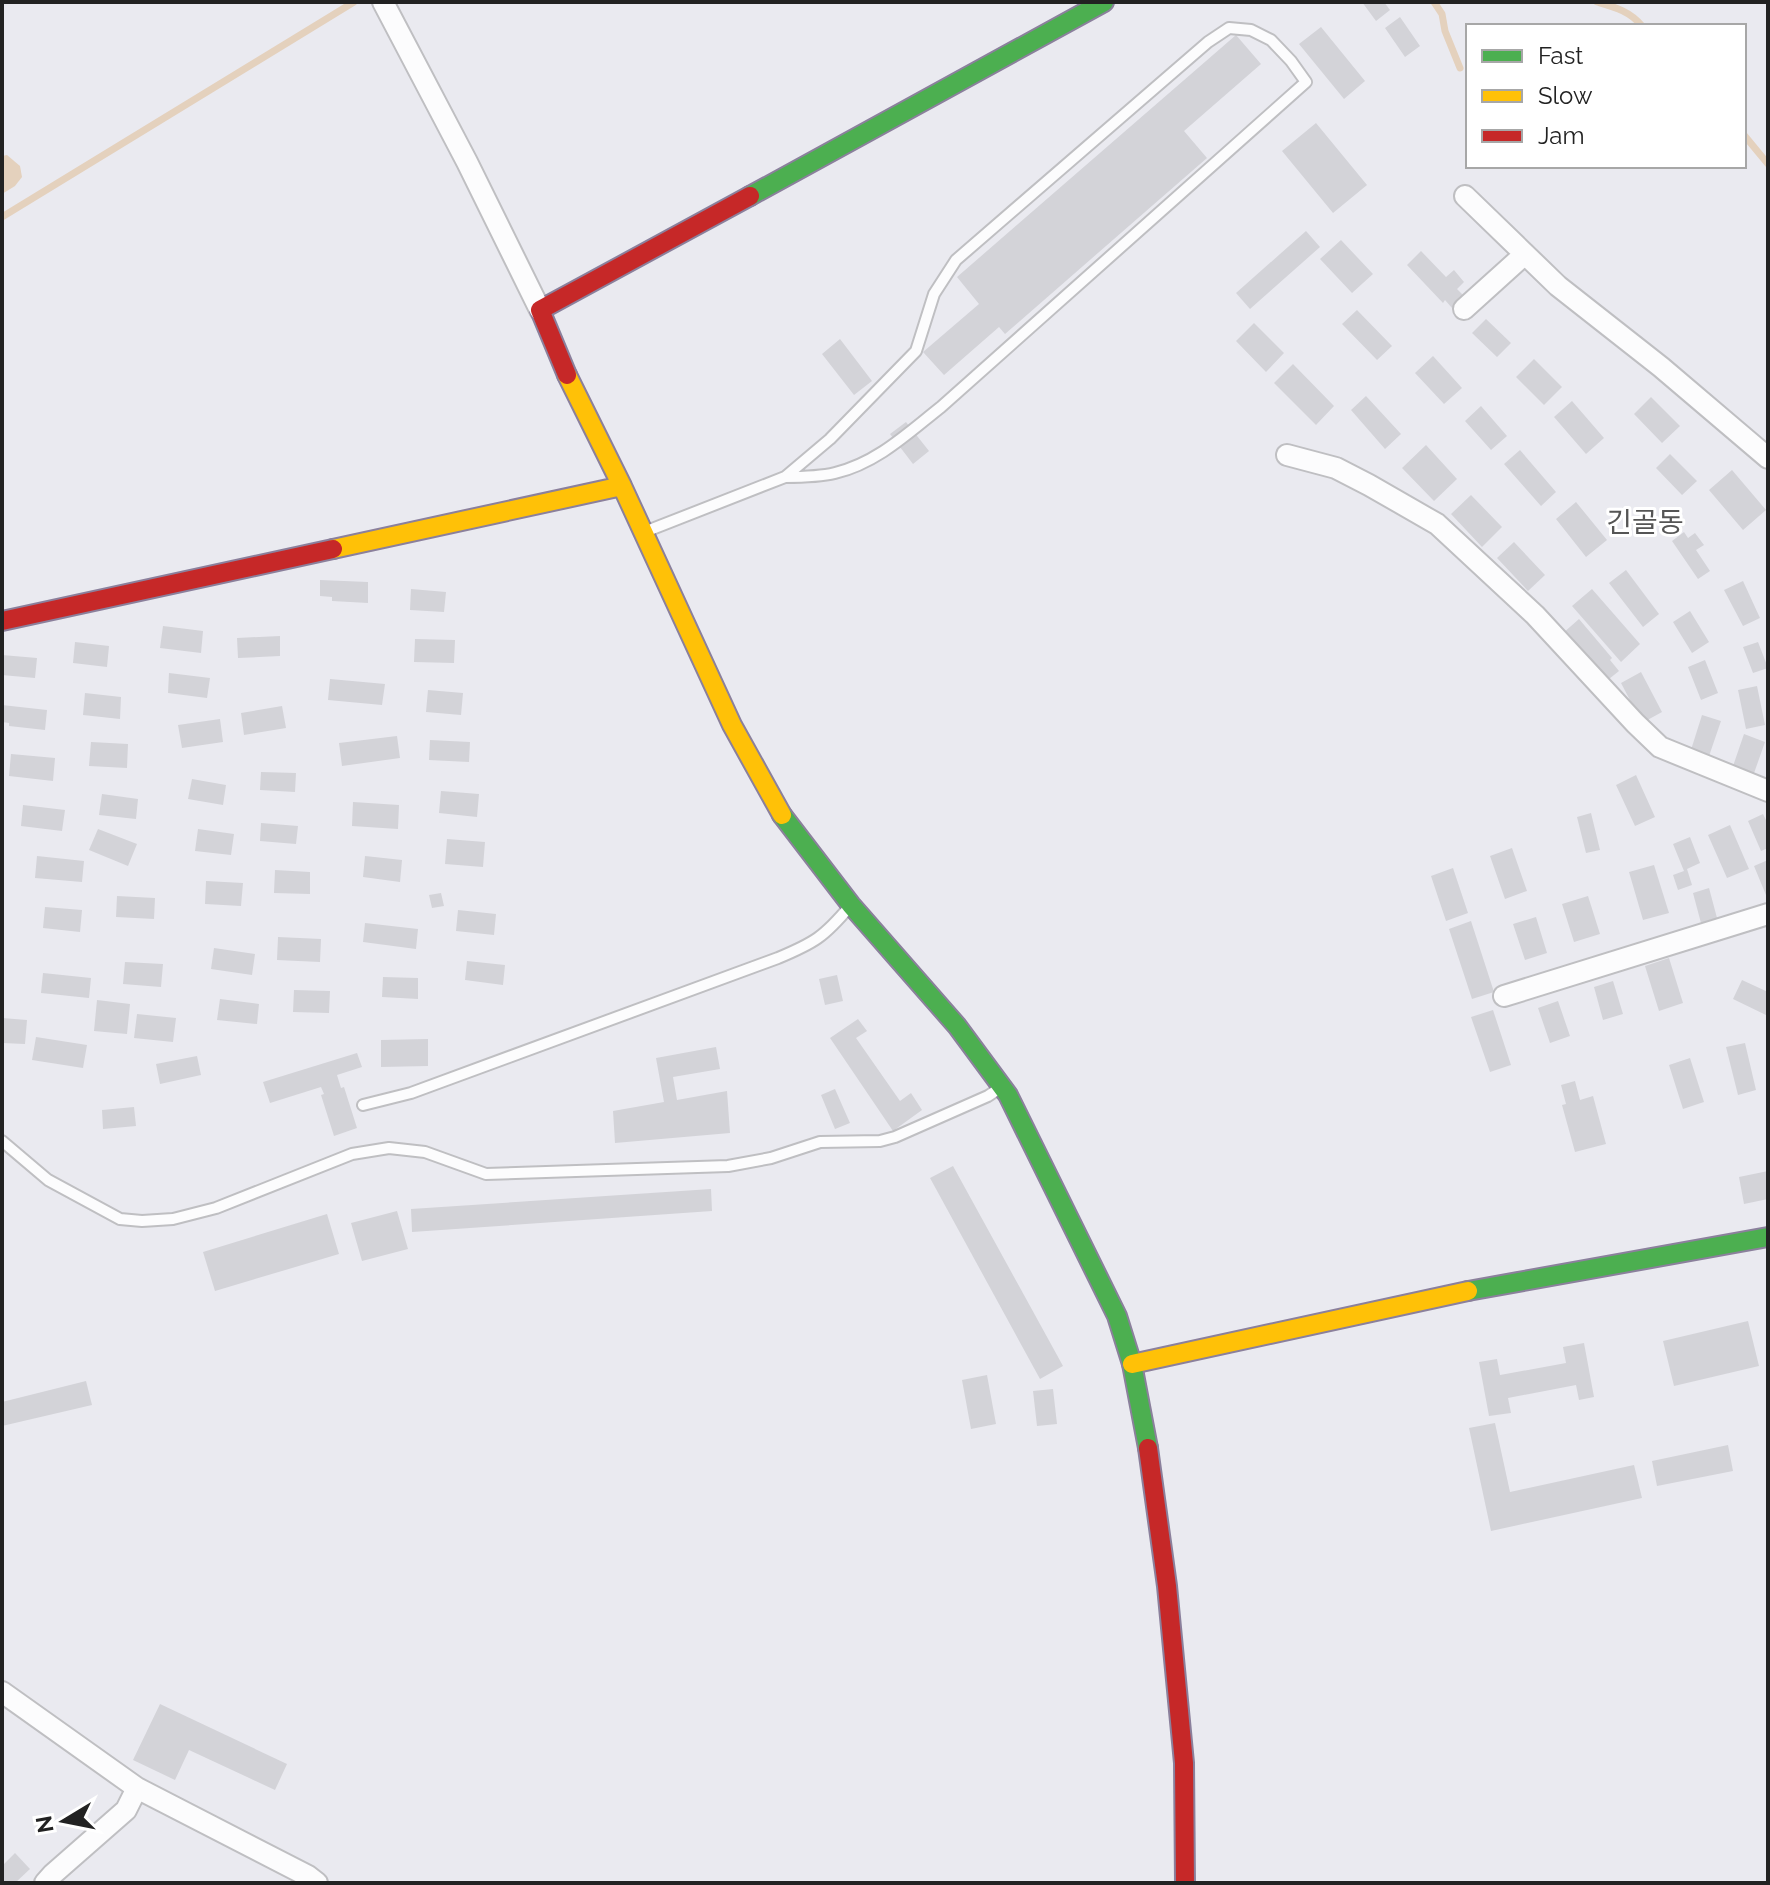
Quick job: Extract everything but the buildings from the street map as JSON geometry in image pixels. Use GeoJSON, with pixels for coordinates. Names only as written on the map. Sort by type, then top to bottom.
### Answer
{"type":"FeatureCollection","features":[{"type":"Feature","properties":{"kind":"main road"},"geometry":{"type":"LineString","coordinates":[[1104,2],[540,310],[560,360],[732,725],[779,811],[851,905],[957,1026],[1002,1087],[1117,1316],[1132,1364],[1150,1459],[1167,1586],[1184,1763],[1185,1883]]}},
{"type":"Feature","properties":{"kind":"main road"},"geometry":{"type":"LineString","coordinates":[[2,621],[622,486]]}},
{"type":"Feature","properties":{"kind":"main road"},"geometry":{"type":"LineString","coordinates":[[1132,1364],[1487,1287],[1768,1237]]}},
{"type":"Feature","properties":{"kind":"street"},"geometry":{"type":"LineString","coordinates":[[383,2],[540,310]]}},
{"type":"Feature","properties":{"kind":"street"},"geometry":{"type":"LineString","coordinates":[[1465,196],[1558,286],[1661,367],[1768,458]]}},
{"type":"Feature","properties":{"kind":"street"},"geometry":{"type":"LineString","coordinates":[[1464,309],[1525,254]]}},
{"type":"Feature","properties":{"kind":"street"},"geometry":{"type":"LineString","coordinates":[[1287,455],[1336,468],[1437,524],[1535,615],[1660,747],[1768,791]]}},
{"type":"Feature","properties":{"kind":"street"},"geometry":{"type":"LineString","coordinates":[[1504,996],[1768,914]]}},
{"type":"Feature","properties":{"kind":"street"},"geometry":{"type":"LineString","coordinates":[[2,1692],[137,1788],[317,1883]]}},
{"type":"Feature","properties":{"kind":"street"},"geometry":{"type":"LineString","coordinates":[[45,1883],[126,1810],[137,1788]]}},
{"type":"Feature","properties":{"kind":"lane"},"geometry":{"type":"LineString","coordinates":[[643,532],[785,477],[830,439],[916,351],[934,294],[956,260],[1208,42],[1229,28],[1251,30],[1271,40],[1291,61],[1306,82],[941,407],[881,454],[850,469],[808,477],[785,477]]}},
{"type":"Feature","properties":{"kind":"lane"},"geometry":{"type":"LineString","coordinates":[[363,1105],[411,1093],[811,944],[831,929],[851,905]]}},
{"type":"Feature","properties":{"kind":"lane"},"geometry":{"type":"LineString","coordinates":[[2,1141],[48,1180],[120,1219],[157,1220],[216,1208],[352,1154],[389,1148],[425,1152],[486,1174],[728,1166],[771,1158],[820,1142],[880,1141],[895,1137],[1002,1087]]}},
{"type":"Feature","properties":{"kind":"shaded area"},"geometry":{"type":"Polygon","coordinates":[[[7,155],[20,166],[22,177],[2,194],[2,156],[7,155]]]}},
{"type":"Feature","properties":{"kind":"waterway"},"geometry":{"type":"LineString","coordinates":[[2,217],[354,2]]}},
{"type":"Feature","properties":{"kind":"waterway"},"geometry":{"type":"LineString","coordinates":[[1434,2],[1442,14],[1445,31],[1460,68]]}},
{"type":"Feature","properties":{"kind":"waterway"},"geometry":{"type":"LineString","coordinates":[[1597,2],[1627,13],[1640,24]]}},
{"type":"Feature","properties":{"kind":"waterway"},"geometry":{"type":"LineString","coordinates":[[1746,137],[1768,164]]}},
{"type":"Feature","properties":{"kind":"traffic: fast"},"geometry":{"type":"LineString","coordinates":[[750,196],[1104,2]]}},
{"type":"Feature","properties":{"kind":"traffic: fast"},"geometry":{"type":"LineString","coordinates":[[782,815],[851,905],[957,1026],[1008,1095],[1117,1316],[1132,1364],[1148,1448]]}},
{"type":"Feature","properties":{"kind":"traffic: fast"},"geometry":{"type":"LineString","coordinates":[[1468,1291],[1768,1237]]}},
{"type":"Feature","properties":{"kind":"traffic: slow"},"geometry":{"type":"LineString","coordinates":[[567,375],[622,486],[732,725],[782,815]]}},
{"type":"Feature","properties":{"kind":"traffic: slow"},"geometry":{"type":"LineString","coordinates":[[333,549],[622,486]]}},
{"type":"Feature","properties":{"kind":"traffic: slow"},"geometry":{"type":"LineString","coordinates":[[1132,1364],[1468,1291]]}},
{"type":"Feature","properties":{"kind":"traffic: jam"},"geometry":{"type":"LineString","coordinates":[[567,375],[540,310],[750,196]]}},
{"type":"Feature","properties":{"kind":"traffic: jam"},"geometry":{"type":"LineString","coordinates":[[2,621],[333,549]]}},
{"type":"Feature","properties":{"kind":"traffic: jam"},"geometry":{"type":"LineString","coordinates":[[1148,1448],[1167,1586],[1184,1763],[1185,1883]]}},
{"type":"Feature","properties":{"kind":"district","name":"긴골동"},"geometry":{"type":"Point","coordinates":[1645,522]}}]}
